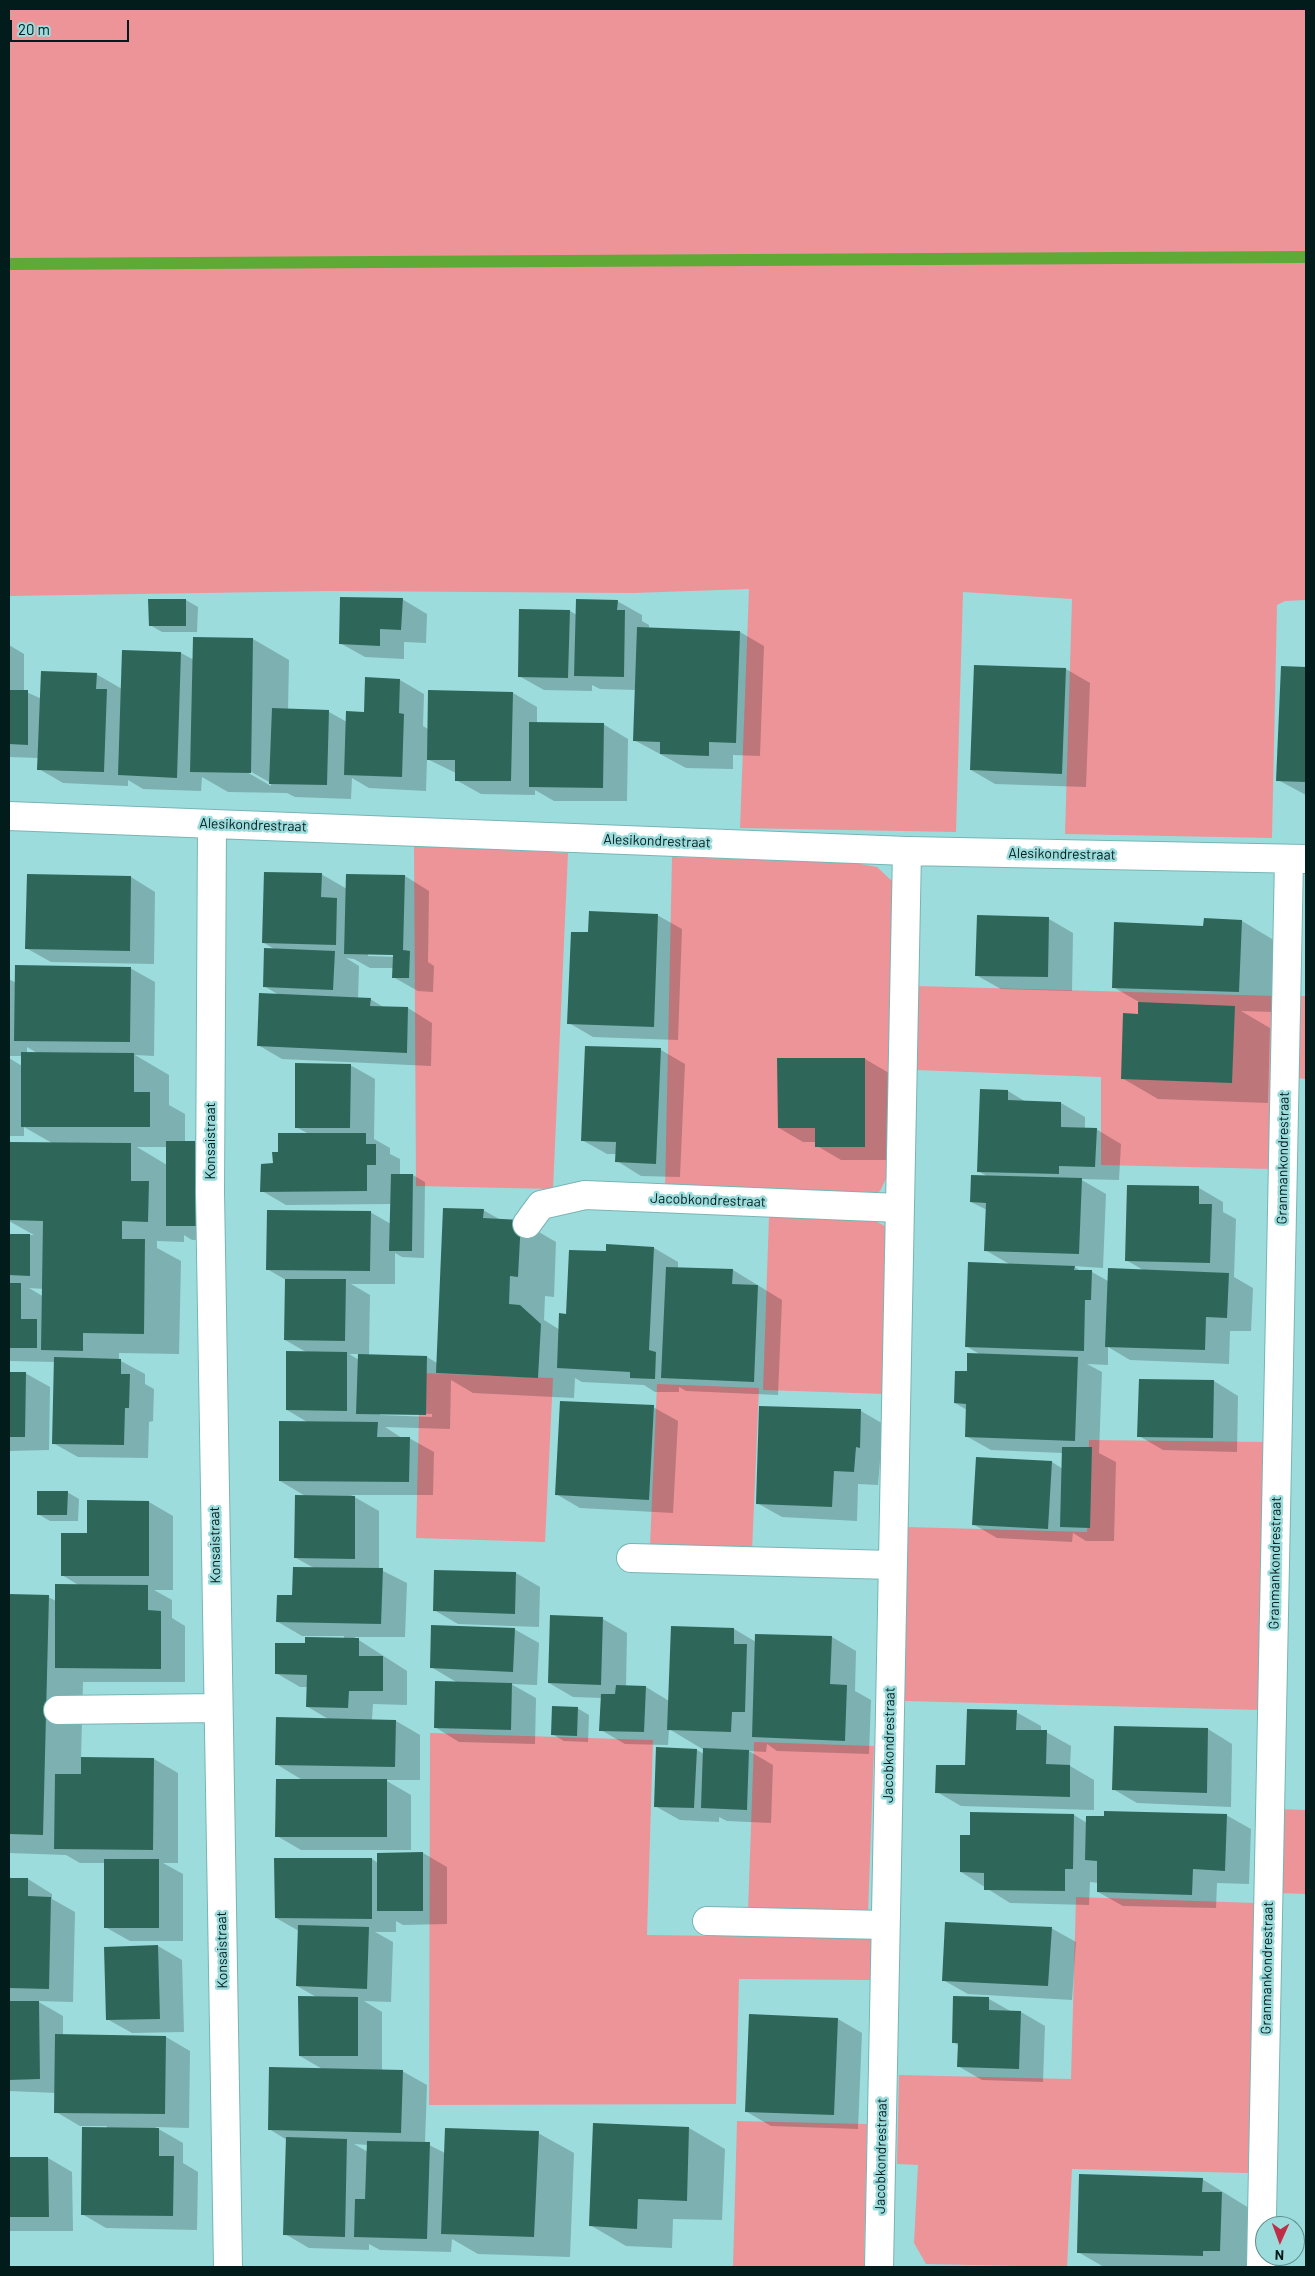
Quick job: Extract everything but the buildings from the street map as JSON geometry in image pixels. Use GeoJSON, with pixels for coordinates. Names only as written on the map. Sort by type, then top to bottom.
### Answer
{"type":"FeatureCollection","features":[{"type":"Feature","properties":{"kind":"street","name":"Alesikondrestraat"},"geometry":{"type":"LineString","coordinates":[[9,816],[907,850],[1298,859]]}},
{"type":"Feature","properties":{"kind":"street","name":"Konsaistraat"},"geometry":{"type":"LineString","coordinates":[[212,824],[210,1192],[217,1708],[228,2267]]}},
{"type":"Feature","properties":{"kind":"street","name":"Jacobkondrestraat"},"geometry":{"type":"LineString","coordinates":[[879,2267],[907,850]]}},
{"type":"Feature","properties":{"kind":"street","name":"Granmankondrestraat"},"geometry":{"type":"LineString","coordinates":[[1261,2267],[1298,859]]}},
{"type":"Feature","properties":{"kind":"street","name":"Jacobkondrestraat"},"geometry":{"type":"LineString","coordinates":[[527,1224],[541,1205],[585,1195],[899,1208]]}},
{"type":"Feature","properties":{"kind":"street"},"geometry":{"type":"LineString","coordinates":[[631,1558],[892,1566]]}},
{"type":"Feature","properties":{"kind":"street"},"geometry":{"type":"LineString","coordinates":[[58,1710],[217,1708]]}},
{"type":"Feature","properties":{"kind":"street"},"geometry":{"type":"LineString","coordinates":[[707,1921],[885,1925]]}},
{"type":"Feature","properties":{"kind":"shaded area"},"geometry":{"type":"Polygon","coordinates":[[[9,9],[1306,9],[1306,600],[1285,601],[1277,605],[1272,838],[1065,834],[1072,599],[963,592],[956,832],[740,828],[749,589],[633,593],[331,591],[9,596],[9,9]]]}},
{"type":"Feature","properties":{"kind":"shaded area"},"geometry":{"type":"Polygon","coordinates":[[[414,845],[568,853],[553,1189],[416,1186],[414,845]]]}},
{"type":"Feature","properties":{"kind":"shaded area"},"geometry":{"type":"Polygon","coordinates":[[[672,857],[854,863],[877,867],[893,882],[887,1177],[880,1191],[868,1199],[665,1190],[672,857]]]}},
{"type":"Feature","properties":{"kind":"shaded area"},"geometry":{"type":"Polygon","coordinates":[[[917,986],[1276,996],[1272,1169],[1101,1165],[1101,1077],[915,1070],[917,986]]]}},
{"type":"Feature","properties":{"kind":"shaded area"},"geometry":{"type":"Polygon","coordinates":[[[1299,996],[1306,996],[1306,1079],[1297,1078],[1299,996]]]}},
{"type":"Feature","properties":{"kind":"shaded area"},"geometry":{"type":"Polygon","coordinates":[[[769,1216],[873,1220],[885,1226],[891,1238],[886,1394],[763,1390],[769,1216]]]}},
{"type":"Feature","properties":{"kind":"shaded area"},"geometry":{"type":"Polygon","coordinates":[[[420,1373],[553,1378],[545,1542],[416,1538],[420,1373]]]}},
{"type":"Feature","properties":{"kind":"shaded area"},"geometry":{"type":"Polygon","coordinates":[[[657,1384],[759,1388],[752,1551],[650,1546],[657,1384]]]}},
{"type":"Feature","properties":{"kind":"shaded area"},"geometry":{"type":"Polygon","coordinates":[[[1089,1440],[1269,1442],[1262,1710],[904,1701],[907,1527],[1087,1532],[1089,1440]]]}},
{"type":"Feature","properties":{"kind":"shaded area"},"geometry":{"type":"Polygon","coordinates":[[[430,1733],[653,1740],[647,1935],[874,1938],[871,1980],[739,1979],[736,2104],[429,2105],[430,1733]]]}},
{"type":"Feature","properties":{"kind":"shaded area"},"geometry":{"type":"Polygon","coordinates":[[[754,1742],[874,1746],[868,1914],[748,1911],[754,1742]]]}},
{"type":"Feature","properties":{"kind":"shaded area"},"geometry":{"type":"Polygon","coordinates":[[[1279,1809],[1306,1810],[1306,1894],[1277,1893],[1279,1809]]]}},
{"type":"Feature","properties":{"kind":"shaded area"},"geometry":{"type":"Polygon","coordinates":[[[1076,1897],[1256,1903],[1248,2173],[1072,2169],[1067,2267],[926,2264],[914,2243],[918,2165],[897,2164],[899,2075],[1071,2079],[1076,1897]]]}},
{"type":"Feature","properties":{"kind":"shaded area"},"geometry":{"type":"Polygon","coordinates":[[[737,2121],[867,2124],[864,2267],[733,2267],[737,2121]]]}},
{"type":"Feature","properties":{"kind":"waterway"},"geometry":{"type":"LineString","coordinates":[[9,264],[1306,257]]}}]}
